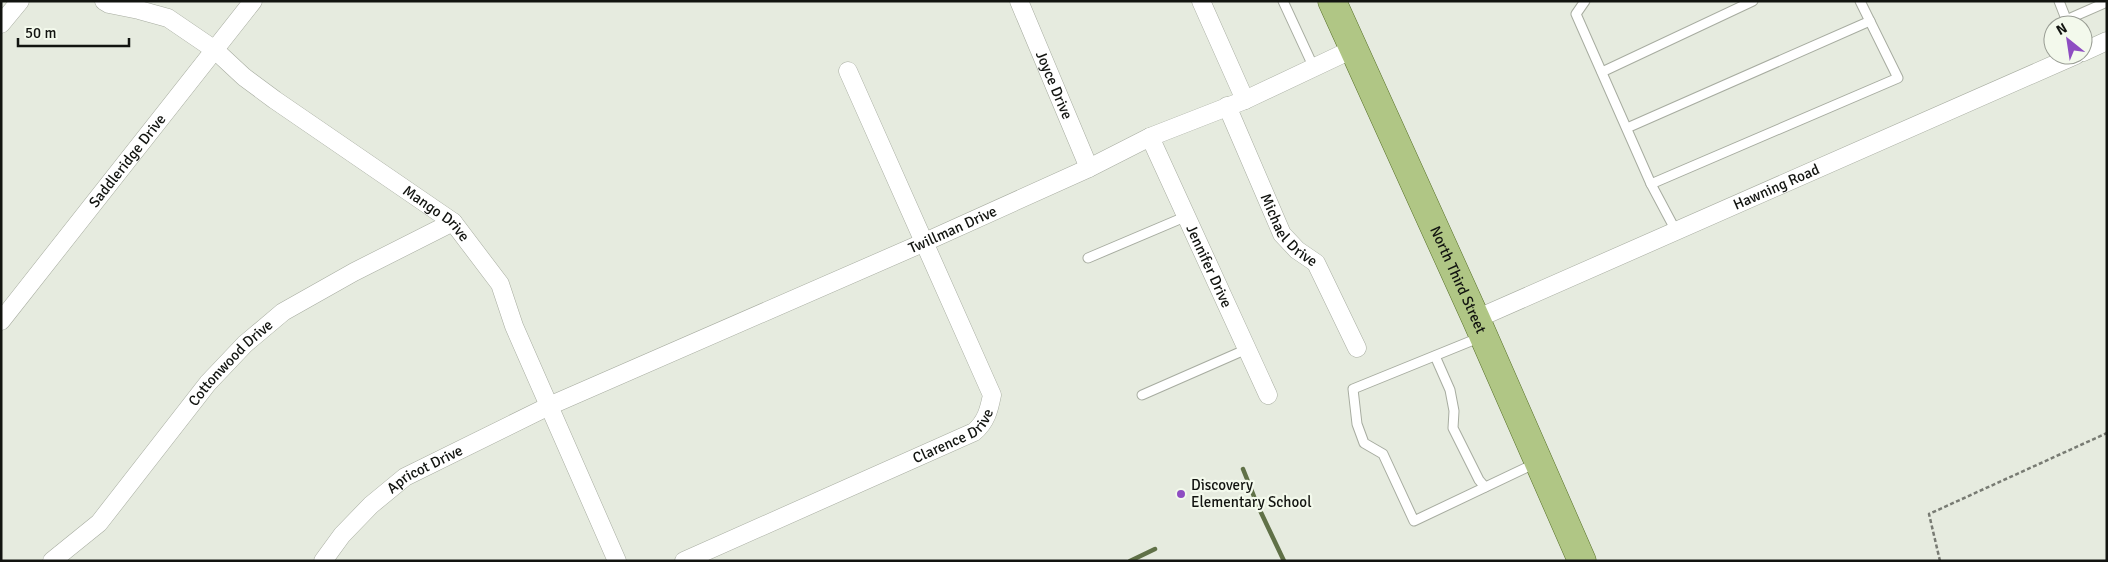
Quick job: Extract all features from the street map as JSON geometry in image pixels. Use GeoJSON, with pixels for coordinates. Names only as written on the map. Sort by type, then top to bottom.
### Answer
{"type":"FeatureCollection","features":[{"type":"Feature","properties":{"kind":"main road","name":"North Third Street"},"geometry":{"type":"LineString","coordinates":[[1332,1],[1582,561]]}},
{"type":"Feature","properties":{"kind":"street"},"geometry":{"type":"LineString","coordinates":[[1,24],[20,1]]}},
{"type":"Feature","properties":{"kind":"street","name":"Mango Drive"},"geometry":{"type":"LineString","coordinates":[[104,1],[109,4],[168,18],[216,50],[244,77],[275,100],[453,222],[500,284],[514,326],[618,561]]}},
{"type":"Feature","properties":{"kind":"street","name":"Saddleridge Drive"},"geometry":{"type":"LineString","coordinates":[[1,321],[253,1]]}},
{"type":"Feature","properties":{"kind":"street","name":"Joyce Drive"},"geometry":{"type":"LineString","coordinates":[[1019,1],[1089,168]]}},
{"type":"Feature","properties":{"kind":"street"},"geometry":{"type":"LineString","coordinates":[[1201,1],[1245,100]]}},
{"type":"Feature","properties":{"kind":"street"},"geometry":{"type":"LineString","coordinates":[[2093,47],[2107,41]]}},
{"type":"Feature","properties":{"kind":"street","name":"Twillman Drive"},"geometry":{"type":"LineString","coordinates":[[549,406],[925,242],[1089,168],[1150,137],[1245,100],[1353,49]]}},
{"type":"Feature","properties":{"kind":"street","name":"Hawning Road"},"geometry":{"type":"LineString","coordinates":[[1479,328],[1676,231],[2053,65]]}},
{"type":"Feature","properties":{"kind":"street","name":"Clarence Drive"},"geometry":{"type":"LineString","coordinates":[[684,561],[964,436],[983,425],[992,395],[848,71]]}},
{"type":"Feature","properties":{"kind":"street","name":"Michael Drive"},"geometry":{"type":"LineString","coordinates":[[1227,106],[1282,234],[1297,250],[1316,263],[1357,348]]}},
{"type":"Feature","properties":{"kind":"street","name":"Jennifer Drive"},"geometry":{"type":"LineString","coordinates":[[1150,137],[1268,396]]}},
{"type":"Feature","properties":{"kind":"street","name":"Cottonwood Drive"},"geometry":{"type":"LineString","coordinates":[[52,561],[99,523],[208,383],[245,344],[283,312],[305,299],[453,222]]}},
{"type":"Feature","properties":{"kind":"street","name":"Apricot Drive"},"geometry":{"type":"LineString","coordinates":[[323,561],[342,535],[372,504],[405,477],[549,406]]}},
{"type":"Feature","properties":{"kind":"lane"},"geometry":{"type":"LineString","coordinates":[[1283,1],[1314,68]]}},
{"type":"Feature","properties":{"kind":"lane"},"geometry":{"type":"LineString","coordinates":[[1585,1],[1576,14],[1652,184],[1676,231]]}},
{"type":"Feature","properties":{"kind":"lane"},"geometry":{"type":"LineString","coordinates":[[1602,72],[1753,1]]}},
{"type":"Feature","properties":{"kind":"lane"},"geometry":{"type":"LineString","coordinates":[[1652,184],[1898,78],[1860,1]]}},
{"type":"Feature","properties":{"kind":"lane"},"geometry":{"type":"LineString","coordinates":[[2059,1],[2064,15]]}},
{"type":"Feature","properties":{"kind":"lane"},"geometry":{"type":"LineString","coordinates":[[2082,15],[2107,2]]}},
{"type":"Feature","properties":{"kind":"lane"},"geometry":{"type":"LineString","coordinates":[[1627,128],[1870,20]]}},
{"type":"Feature","properties":{"kind":"lane"},"geometry":{"type":"LineString","coordinates":[[1088,258],[1187,216]]}},
{"type":"Feature","properties":{"kind":"lane"},"geometry":{"type":"LineString","coordinates":[[1479,328],[1435,356],[1353,390],[1357,424],[1364,443],[1383,454],[1414,521],[1538,462]]}},
{"type":"Feature","properties":{"kind":"lane"},"geometry":{"type":"LineString","coordinates":[[1142,394],[1247,349]]}},
{"type":"Feature","properties":{"kind":"lane"},"geometry":{"type":"LineString","coordinates":[[1435,356],[1450,390],[1454,411],[1453,428],[1476,474],[1485,487]]}},
{"type":"Feature","properties":{"kind":"path"},"geometry":{"type":"LineString","coordinates":[[1940,561],[1929,514],[2107,433]]}},
{"type":"Feature","properties":{"kind":"waterway"},"geometry":{"type":"LineString","coordinates":[[1243,469],[1284,561]]}},
{"type":"Feature","properties":{"kind":"waterway"},"geometry":{"type":"LineString","coordinates":[[1130,561],[1155,549]]}},
{"type":"Feature","properties":{"kind":"place","name":"Discovery Elementary School"},"geometry":{"type":"Point","coordinates":[1181,494]}}]}
